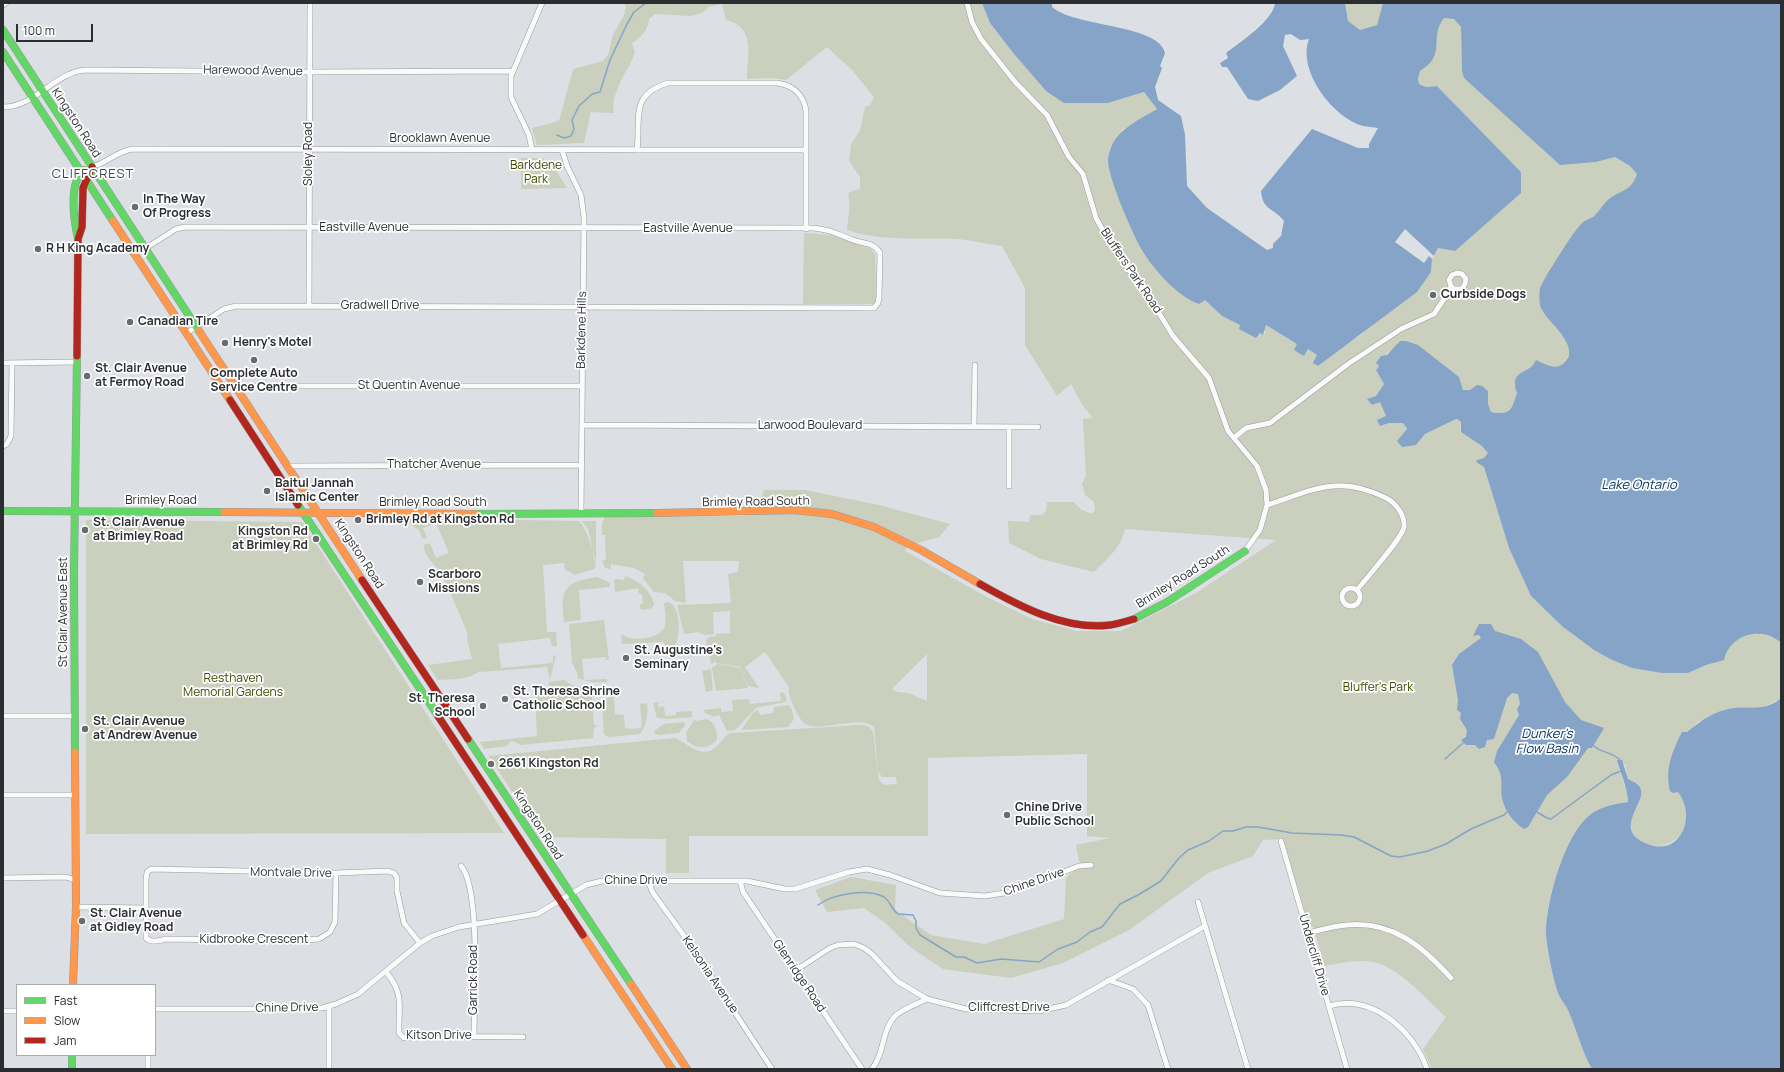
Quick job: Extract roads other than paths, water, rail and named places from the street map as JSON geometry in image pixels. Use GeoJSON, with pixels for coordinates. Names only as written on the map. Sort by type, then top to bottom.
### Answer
{"type":"FeatureCollection","features":[{"type":"Feature","properties":{"kind":"main road","name":"Kingston Road"},"geometry":{"type":"LineString","coordinates":[[3,30],[318,513],[687,1069]]}},
{"type":"Feature","properties":{"kind":"main road","name":"Kingston Road"},"geometry":{"type":"LineString","coordinates":[[3,52],[303,512],[672,1069]]}},
{"type":"Feature","properties":{"kind":"main road"},"geometry":{"type":"LineString","coordinates":[[81,172],[92,168]]}},
{"type":"Feature","properties":{"kind":"main road"},"geometry":{"type":"LineString","coordinates":[[87,180],[92,168]]}},
{"type":"Feature","properties":{"kind":"main road","name":"St Clair Avenue East"},"geometry":{"type":"LineString","coordinates":[[73,984],[76,908],[74,795],[78,239],[75,228],[76,179],[81,172]]}},
{"type":"Feature","properties":{"kind":"main road","name":"St Clair Avenue East"},"geometry":{"type":"LineString","coordinates":[[78,239],[82,227],[83,188],[87,180]]}},
{"type":"Feature","properties":{"kind":"main road","name":"Brimley Road South"},"geometry":{"type":"LineString","coordinates":[[318,513],[720,513],[794,510],[832,514],[874,527],[901,540],[1017,605],[1050,617],[1086,625],[1110,625],[1135,619],[1167,602],[1244,551]]}},
{"type":"Feature","properties":{"kind":"main road","name":"Brimley Road"},"geometry":{"type":"LineString","coordinates":[[3,511],[318,513]]}},
{"type":"Feature","properties":{"kind":"main road"},"geometry":{"type":"LineString","coordinates":[[72,1056],[72,1069]]}},
{"type":"Feature","properties":{"kind":"street","name":"Sloley Road"},"geometry":{"type":"LineString","coordinates":[[309,306],[310,3]]}},
{"type":"Feature","properties":{"kind":"street"},"geometry":{"type":"LineString","coordinates":[[532,150],[529,136],[511,97],[513,71],[542,3]]}},
{"type":"Feature","properties":{"kind":"street","name":"Bluffers Park Road"},"geometry":{"type":"LineString","coordinates":[[967,3],[972,22],[981,39],[1016,83],[1047,115],[1069,157],[1083,174],[1096,218],[1112,247],[1148,295],[1173,336],[1209,378],[1225,423],[1234,438],[1257,466],[1265,488],[1266,505],[1260,530],[1244,551]]}},
{"type":"Feature","properties":{"kind":"street","name":"Harewood Avenue"},"geometry":{"type":"LineString","coordinates":[[3,107],[19,106],[74,71],[85,70],[309,72],[513,71]]}},
{"type":"Feature","properties":{"kind":"street"},"geometry":{"type":"LineString","coordinates":[[637,150],[639,107],[646,94],[655,87],[668,83],[746,82],[783,84],[791,87],[801,96],[806,111],[806,228]]}},
{"type":"Feature","properties":{"kind":"street","name":"Brooklawn Avenue"},"geometry":{"type":"LineString","coordinates":[[92,168],[100,166],[118,154],[133,149],[806,150]]}},
{"type":"Feature","properties":{"kind":"street","name":"Barkdene Hills"},"geometry":{"type":"LineString","coordinates":[[562,150],[567,166],[581,195],[584,229],[581,513]]}},
{"type":"Feature","properties":{"kind":"street","name":"Eastville Avenue"},"geometry":{"type":"LineString","coordinates":[[146,248],[176,229],[185,227],[584,229],[806,228],[835,231],[852,239],[870,244],[878,248],[880,253],[880,288],[876,306],[874,308],[582,307]]}},
{"type":"Feature","properties":{"kind":"street"},"geometry":{"type":"LineString","coordinates":[[1234,438],[1246,428],[1270,423],[1360,356],[1401,329],[1434,314],[1442,303],[1450,286]]}},
{"type":"Feature","properties":{"kind":"street","name":"Gradwell Drive"},"geometry":{"type":"LineString","coordinates":[[187,334],[224,309],[230,307],[582,307]]}},
{"type":"Feature","properties":{"kind":"street"},"geometry":{"type":"LineString","coordinates":[[3,364],[77,362]]}},
{"type":"Feature","properties":{"kind":"street"},"geometry":{"type":"LineString","coordinates":[[3,446],[7,444],[12,436],[12,364]]}},
{"type":"Feature","properties":{"kind":"street"},"geometry":{"type":"LineString","coordinates":[[974,426],[975,365]]}},
{"type":"Feature","properties":{"kind":"street","name":"St Quentin Avenue"},"geometry":{"type":"LineString","coordinates":[[236,386],[582,386]]}},
{"type":"Feature","properties":{"kind":"street","name":"Larwood Boulevard"},"geometry":{"type":"LineString","coordinates":[[582,425],[1038,427]]}},
{"type":"Feature","properties":{"kind":"street"},"geometry":{"type":"LineString","coordinates":[[1009,427],[1009,486]]}},
{"type":"Feature","properties":{"kind":"street","name":"Thatcher Avenue"},"geometry":{"type":"LineString","coordinates":[[288,466],[581,465]]}},
{"type":"Feature","properties":{"kind":"street"},"geometry":{"type":"LineString","coordinates":[[1266,505],[1329,486],[1350,485],[1370,490],[1392,500],[1402,514],[1404,528],[1399,538],[1357,590]]}},
{"type":"Feature","properties":{"kind":"street"},"geometry":{"type":"LineString","coordinates":[[3,716],[75,716]]}},
{"type":"Feature","properties":{"kind":"street"},"geometry":{"type":"LineString","coordinates":[[3,795],[74,795]]}},
{"type":"Feature","properties":{"kind":"street","name":"Undercliff Drive"},"geometry":{"type":"LineString","coordinates":[[1280,840],[1347,1069]]}},
{"type":"Feature","properties":{"kind":"street","name":"Chine Drive"},"geometry":{"type":"LineString","coordinates":[[156,1009],[296,1009],[329,1006],[358,994],[420,943],[444,931],[474,924],[537,914],[586,885],[602,881],[740,881],[795,889],[849,872],[867,870],[890,875],[940,892],[985,896],[1012,892],[1079,866],[1091,865]]}},
{"type":"Feature","properties":{"kind":"street","name":"Garrick Road"},"geometry":{"type":"LineString","coordinates":[[461,866],[466,875],[474,916],[474,1036]]}},
{"type":"Feature","properties":{"kind":"street","name":"Montvale Drive"},"geometry":{"type":"LineString","coordinates":[[146,908],[146,876],[151,869],[336,873],[388,871],[396,875],[398,881],[397,891],[404,923],[420,943]]}},
{"type":"Feature","properties":{"kind":"street","name":"Kidbrooke Crescent"},"geometry":{"type":"LineString","coordinates":[[146,908],[145,933],[150,940],[312,940],[324,937],[333,928],[336,913],[336,873]]}},
{"type":"Feature","properties":{"kind":"street"},"geometry":{"type":"LineString","coordinates":[[3,878],[66,877],[75,880]]}},
{"type":"Feature","properties":{"kind":"street","name":"Kelsonia Avenue"},"geometry":{"type":"LineString","coordinates":[[648,881],[653,893],[690,944],[772,1069]]}},
{"type":"Feature","properties":{"kind":"street","name":"Glenridge Road"},"geometry":{"type":"LineString","coordinates":[[740,881],[743,892],[862,1069]]}},
{"type":"Feature","properties":{"kind":"street"},"geometry":{"type":"LineString","coordinates":[[1198,902],[1248,1069]]}},
{"type":"Feature","properties":{"kind":"street"},"geometry":{"type":"LineString","coordinates":[[76,908],[146,908]]}},
{"type":"Feature","properties":{"kind":"street"},"geometry":{"type":"LineString","coordinates":[[1308,933],[1346,924],[1379,928],[1401,934],[1420,946],[1451,978]]}},
{"type":"Feature","properties":{"kind":"street","name":"Cliffcrest Drive"},"geometry":{"type":"LineString","coordinates":[[796,970],[830,948],[838,945],[854,944],[864,948],[897,981],[927,999],[966,1009],[1039,1011],[1066,1005],[1206,926]]}},
{"type":"Feature","properties":{"kind":"street","name":"Kitson Drive"},"geometry":{"type":"LineString","coordinates":[[386,972],[396,984],[399,992],[399,1033],[404,1038],[420,1036],[523,1037]]}},
{"type":"Feature","properties":{"kind":"street"},"geometry":{"type":"LineString","coordinates":[[1108,980],[1133,989],[1148,1005],[1168,1069]]}},
{"type":"Feature","properties":{"kind":"street"},"geometry":{"type":"LineString","coordinates":[[872,1069],[881,1053],[886,1031],[894,1018],[903,1011],[927,999]]}},
{"type":"Feature","properties":{"kind":"street"},"geometry":{"type":"LineString","coordinates":[[1329,1006],[1340,1002],[1351,1003],[1373,1010],[1386,1017],[1403,1029],[1413,1041],[1427,1069]]}},
{"type":"Feature","properties":{"kind":"street"},"geometry":{"type":"LineString","coordinates":[[329,1006],[329,1069]]}},
{"type":"Feature","properties":{"kind":"street"},"geometry":{"type":"LineString","coordinates":[[3,1011],[16,1011]]}},
{"type":"Feature","properties":{"kind":"street"},"geometry":{"type":"LineString","coordinates":[[148,1056],[148,1069]]}},
{"type":"Feature","properties":{"kind":"water","name":"Lake Ontario"},"geometry":{"type":"Polygon","coordinates":[[[982,3],[1052,3],[1052,7],[1063,14],[1148,36],[1159,44],[1165,53],[1160,66],[1162,68],[1155,87],[1158,100],[1181,116],[1185,135],[1187,186],[1207,208],[1267,250],[1273,248],[1273,244],[1281,236],[1284,221],[1266,206],[1261,191],[1312,129],[1358,148],[1369,148],[1369,144],[1378,128],[1363,126],[1351,121],[1329,103],[1313,78],[1308,64],[1307,51],[1309,39],[1300,40],[1291,34],[1285,35],[1283,46],[1297,76],[1280,90],[1258,101],[1248,99],[1227,67],[1222,67],[1220,63],[1228,58],[1226,53],[1255,31],[1269,17],[1275,3],[1345,3],[1348,21],[1360,30],[1377,25],[1383,3],[1781,3],[1781,642],[1773,637],[1760,634],[1753,634],[1740,638],[1730,647],[1724,660],[1706,665],[1688,673],[1662,673],[1632,668],[1612,660],[1594,650],[1563,627],[1531,596],[1509,548],[1484,467],[1476,462],[1477,460],[1484,458],[1488,453],[1482,446],[1461,432],[1461,422],[1457,419],[1454,420],[1425,434],[1416,445],[1402,447],[1397,441],[1407,429],[1403,423],[1389,423],[1380,426],[1377,420],[1386,416],[1380,402],[1372,405],[1367,399],[1376,396],[1384,384],[1376,370],[1379,366],[1376,363],[1381,356],[1387,355],[1400,341],[1406,341],[1418,345],[1459,377],[1463,390],[1470,390],[1477,385],[1482,386],[1488,391],[1488,404],[1491,412],[1498,413],[1506,412],[1511,408],[1517,393],[1515,380],[1517,376],[1533,365],[1536,360],[1554,367],[1564,363],[1569,357],[1567,343],[1541,308],[1539,294],[1540,289],[1552,266],[1578,227],[1583,222],[1593,217],[1609,199],[1626,190],[1635,180],[1637,174],[1630,166],[1615,157],[1596,162],[1560,165],[1464,78],[1462,71],[1461,27],[1454,19],[1444,18],[1440,25],[1437,32],[1436,52],[1428,65],[1420,71],[1418,79],[1419,84],[1426,87],[1437,86],[1521,172],[1521,193],[1455,251],[1438,248],[1432,259],[1431,272],[1417,292],[1318,366],[1313,363],[1317,355],[1308,349],[1304,356],[1294,350],[1297,344],[1266,325],[1263,335],[1260,333],[1256,338],[1239,329],[1240,325],[1222,316],[1205,300],[1199,304],[1183,295],[1159,274],[1147,257],[1138,242],[1121,205],[1112,178],[1108,159],[1112,145],[1120,133],[1157,109],[1144,92],[1108,103],[1064,103],[1046,91],[1014,54],[990,23],[982,3]]]}},
{"type":"Feature","properties":{"kind":"water","name":"Dunker's Flow Basin"},"geometry":{"type":"Polygon","coordinates":[[[1479,624],[1491,624],[1495,631],[1521,639],[1538,652],[1565,702],[1581,720],[1604,728],[1592,748],[1588,748],[1567,777],[1547,795],[1528,827],[1524,829],[1513,820],[1507,812],[1502,798],[1500,772],[1494,762],[1497,751],[1519,715],[1517,709],[1520,704],[1518,694],[1512,693],[1507,698],[1494,739],[1487,740],[1485,747],[1479,749],[1475,745],[1466,745],[1461,740],[1466,737],[1467,730],[1460,719],[1461,713],[1457,710],[1458,700],[1452,665],[1459,654],[1481,638],[1479,635],[1473,636],[1479,624]]]}},
{"type":"Feature","properties":{"kind":"water"},"geometry":{"type":"Polygon","coordinates":[[[1781,698],[1781,1069],[1592,1069],[1585,1055],[1568,1010],[1555,985],[1546,935],[1549,906],[1553,888],[1565,852],[1582,823],[1591,814],[1609,806],[1628,802],[1626,787],[1617,760],[1622,760],[1628,779],[1635,782],[1641,791],[1640,798],[1631,821],[1631,829],[1635,836],[1645,843],[1657,846],[1667,845],[1676,841],[1682,833],[1686,813],[1684,802],[1678,792],[1673,793],[1670,791],[1668,775],[1672,753],[1682,732],[1687,732],[1703,720],[1721,711],[1734,708],[1764,707],[1781,698]]]}},
{"type":"Feature","properties":{"kind":"waterway"},"geometry":{"type":"LineString","coordinates":[[557,135],[564,138],[571,136],[574,129],[572,120],[579,106],[592,94],[600,92],[610,60],[627,24],[634,12],[646,3]]}},
{"type":"Feature","properties":{"kind":"waterway"},"geometry":{"type":"LineString","coordinates":[[1445,759],[1463,743]]}},
{"type":"Feature","properties":{"kind":"waterway"},"geometry":{"type":"LineString","coordinates":[[1594,746],[1614,755],[1620,760]]}},
{"type":"Feature","properties":{"kind":"waterway"},"geometry":{"type":"LineString","coordinates":[[1537,812],[1551,819],[1611,775],[1621,771]]}},
{"type":"Feature","properties":{"kind":"waterway"},"geometry":{"type":"LineString","coordinates":[[818,905],[824,901],[841,895],[860,893],[877,894],[884,897],[898,914],[913,915],[916,921],[916,928],[920,935],[956,957],[964,957],[977,963],[1001,959],[1039,962],[1058,949],[1077,942],[1090,932],[1102,927],[1120,904],[1161,881],[1178,859],[1188,850],[1209,841],[1223,831],[1233,831],[1246,827],[1258,827],[1292,833],[1341,835],[1354,837],[1391,856],[1400,857],[1428,851],[1446,844],[1471,829],[1504,815],[1507,812]]}},
{"type":"Feature","properties":{"kind":"place","name":"In The Way Of Progress"},"geometry":{"type":"Point","coordinates":[135,207]}},
{"type":"Feature","properties":{"kind":"place","name":"R H King Academy"},"geometry":{"type":"Point","coordinates":[38,249]}},
{"type":"Feature","properties":{"kind":"place","name":"Curbside Dogs"},"geometry":{"type":"Point","coordinates":[1433,295]}},
{"type":"Feature","properties":{"kind":"place","name":"Canadian Tire"},"geometry":{"type":"Point","coordinates":[130,322]}},
{"type":"Feature","properties":{"kind":"place","name":"Henry's Motel"},"geometry":{"type":"Point","coordinates":[225,343]}},
{"type":"Feature","properties":{"kind":"place","name":"Complete Auto Service Centre"},"geometry":{"type":"Point","coordinates":[254,360]}},
{"type":"Feature","properties":{"kind":"place","name":"St. Clair Avenue at Fermoy Road"},"geometry":{"type":"Point","coordinates":[87,376]}},
{"type":"Feature","properties":{"kind":"place","name":"Baitul Jannah Islamic Center"},"geometry":{"type":"Point","coordinates":[267,491]}},
{"type":"Feature","properties":{"kind":"place","name":"Brimley Rd at Kingston Rd"},"geometry":{"type":"Point","coordinates":[358,520]}},
{"type":"Feature","properties":{"kind":"place","name":"St. Clair Avenue at Brimley Road"},"geometry":{"type":"Point","coordinates":[85,530]}},
{"type":"Feature","properties":{"kind":"place","name":"Kingston Rd at Brimley Rd"},"geometry":{"type":"Point","coordinates":[316,539]}},
{"type":"Feature","properties":{"kind":"place","name":"Scarboro Missions"},"geometry":{"type":"Point","coordinates":[420,582]}},
{"type":"Feature","properties":{"kind":"place","name":"St. Augustine's Seminary"},"geometry":{"type":"Point","coordinates":[626,658]}},
{"type":"Feature","properties":{"kind":"place","name":"St. Theresa Shrine Catholic School"},"geometry":{"type":"Point","coordinates":[505,699]}},
{"type":"Feature","properties":{"kind":"place","name":"St. Theresa School"},"geometry":{"type":"Point","coordinates":[483,706]}},
{"type":"Feature","properties":{"kind":"place","name":"St. Clair Avenue at Andrew Avenue"},"geometry":{"type":"Point","coordinates":[85,729]}},
{"type":"Feature","properties":{"kind":"place","name":"2661 Kingston Rd"},"geometry":{"type":"Point","coordinates":[491,764]}},
{"type":"Feature","properties":{"kind":"place","name":"Chine Drive Public School"},"geometry":{"type":"Point","coordinates":[1007,815]}},
{"type":"Feature","properties":{"kind":"place","name":"St. Clair Avenue at Gidley Road"},"geometry":{"type":"Point","coordinates":[82,921]}},
{"type":"Feature","properties":{"kind":"district","name":"CLIFFCREST"},"geometry":{"type":"Point","coordinates":[93,174]}},
{"type":"Feature","properties":{"kind":"park label","name":"Barkdene Park"},"geometry":{"type":"Point","coordinates":[536,173]}},
{"type":"Feature","properties":{"kind":"park label","name":"Resthaven Memorial Gardens"},"geometry":{"type":"Point","coordinates":[233,686]}},
{"type":"Feature","properties":{"kind":"park label","name":"Bluffer's Park"},"geometry":{"type":"Point","coordinates":[1378,688]}}]}
